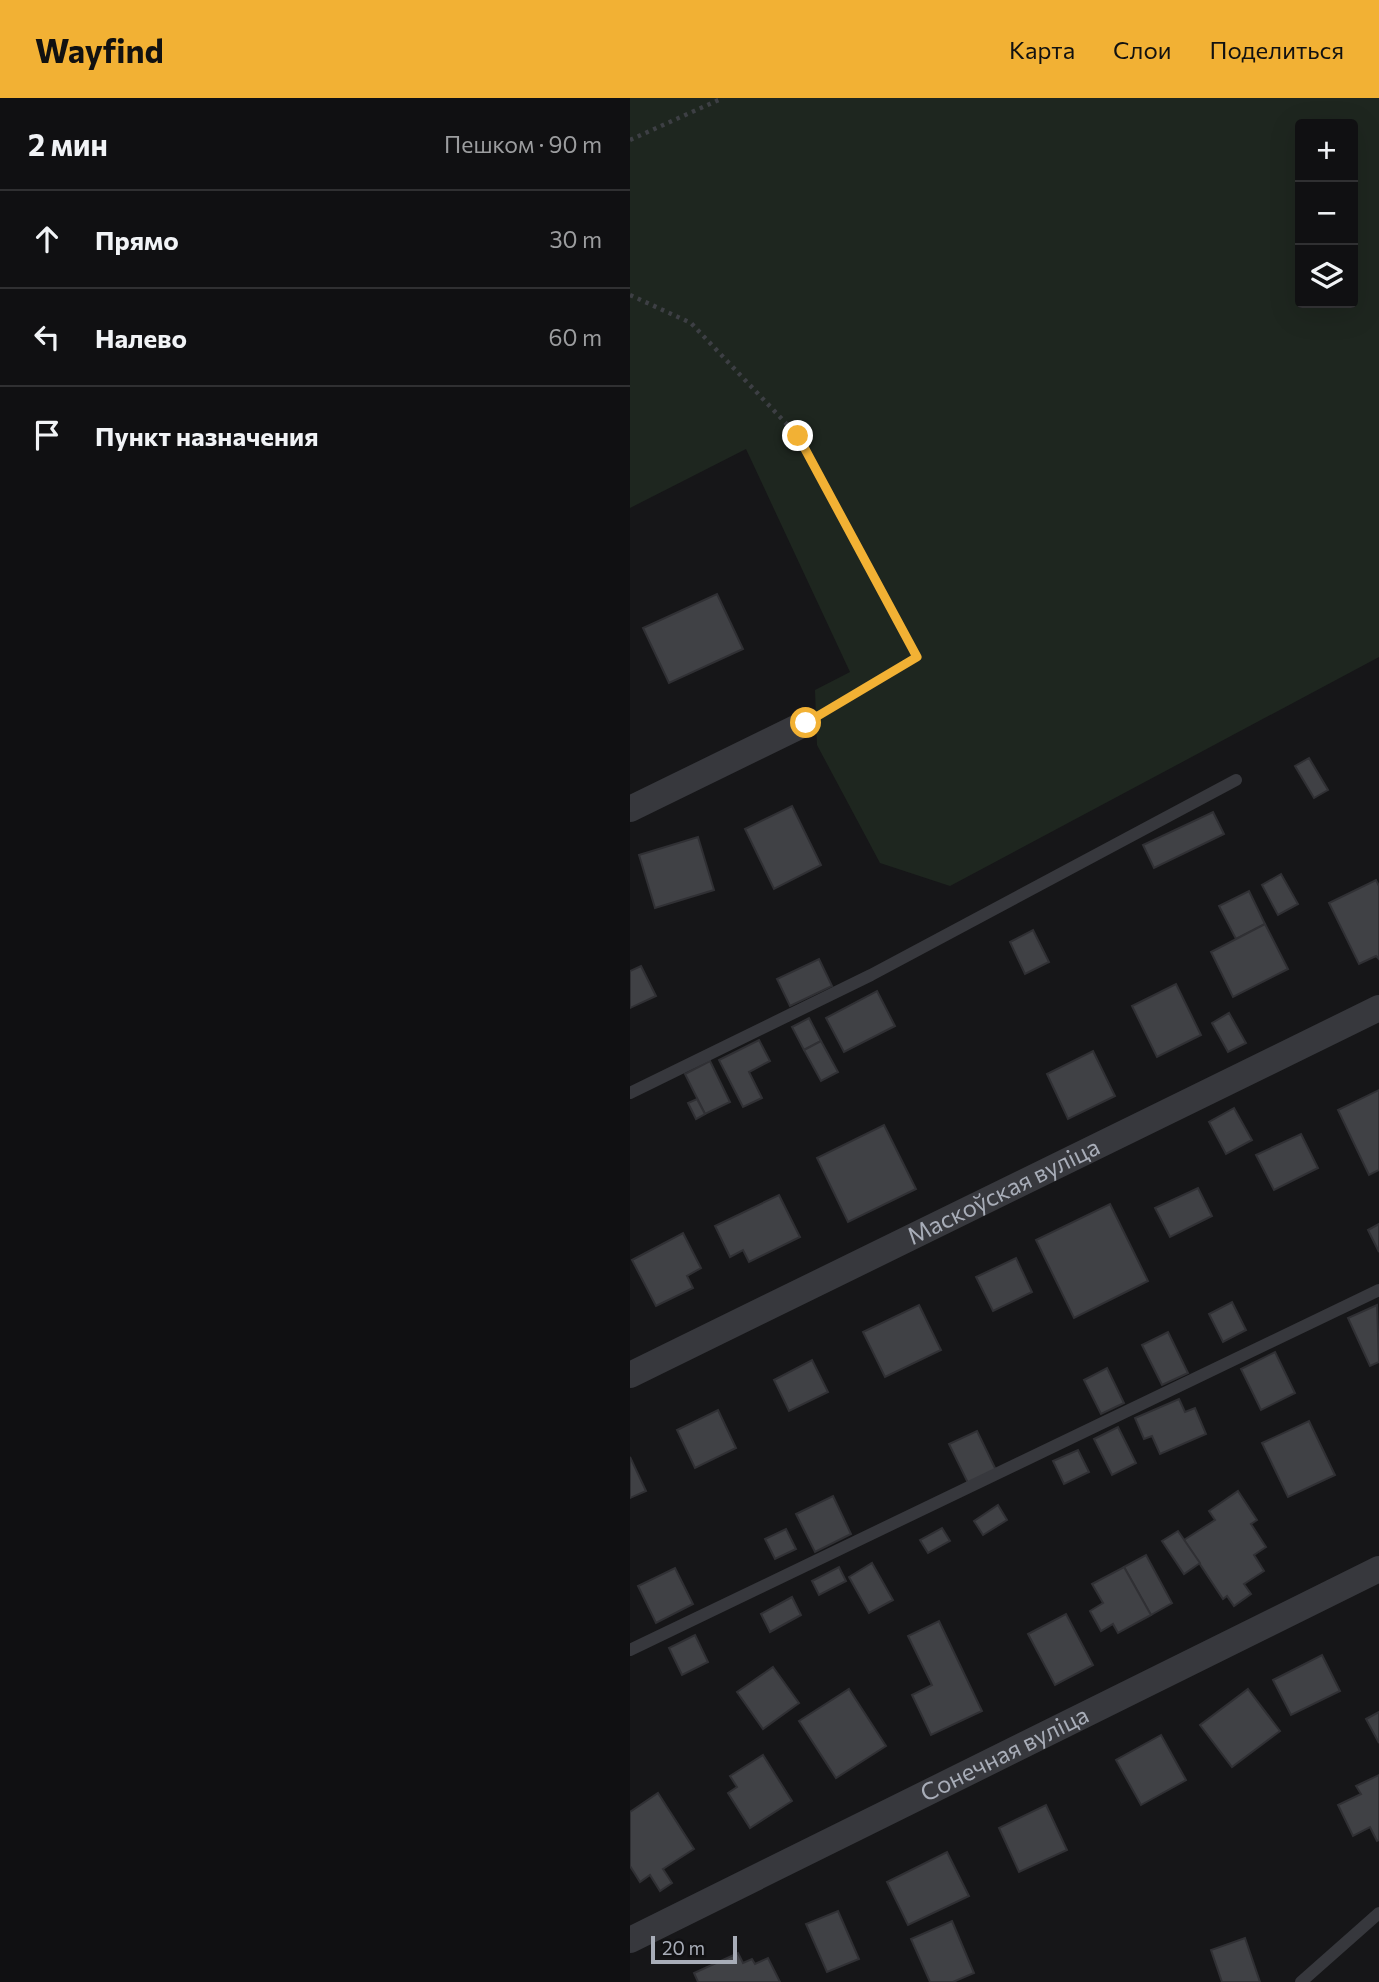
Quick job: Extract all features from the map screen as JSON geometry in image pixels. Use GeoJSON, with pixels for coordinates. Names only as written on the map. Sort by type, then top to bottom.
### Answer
{"type":"FeatureCollection","features":[{"type":"Feature","properties":{"kind":"street"},"geometry":{"type":"LineString","coordinates":[[630,809],[806,723]]}},
{"type":"Feature","properties":{"kind":"street","name":"Маскоўская вуліца"},"geometry":{"type":"LineString","coordinates":[[630,1375],[1379,1008]]}},
{"type":"Feature","properties":{"kind":"street","name":"Сонечная вуліца"},"geometry":{"type":"LineString","coordinates":[[630,1940],[1379,1569]]}},
{"type":"Feature","properties":{"kind":"lane"},"geometry":{"type":"LineString","coordinates":[[630,1093],[871,975],[1236,780]]}},
{"type":"Feature","properties":{"kind":"lane"},"geometry":{"type":"LineString","coordinates":[[630,1650],[1379,1290]]}},
{"type":"Feature","properties":{"kind":"lane"},"geometry":{"type":"LineString","coordinates":[[1301,1982],[1379,1913]]}},
{"type":"Feature","properties":{"kind":"path"},"geometry":{"type":"LineString","coordinates":[[630,140],[723,98]]}},
{"type":"Feature","properties":{"kind":"path"},"geometry":{"type":"LineString","coordinates":[[630,295],[691,323],[798,436],[917,657],[806,723]]}},
{"type":"Feature","properties":{"kind":"shaded area"},"geometry":{"type":"Polygon","coordinates":[[[630,98],[1379,98],[1379,657],[950,886],[880,863],[817,745],[815,690],[850,672],[746,449],[630,508],[630,98]]]}},
{"type":"Feature","properties":{"kind":"building"},"geometry":{"type":"Polygon","coordinates":[[[717,594],[743,649],[669,683],[643,628],[717,594]]]}},
{"type":"Feature","properties":{"kind":"building"},"geometry":{"type":"Polygon","coordinates":[[[1309,758],[1328,790],[1314,798],[1295,766],[1309,758]]]}},
{"type":"Feature","properties":{"kind":"building"},"geometry":{"type":"Polygon","coordinates":[[[792,806],[821,865],[774,889],[745,829],[792,806]]]}},
{"type":"Feature","properties":{"kind":"building"},"geometry":{"type":"Polygon","coordinates":[[[1213,812],[1224,834],[1154,868],[1143,845],[1213,812]]]}},
{"type":"Feature","properties":{"kind":"building"},"geometry":{"type":"Polygon","coordinates":[[[698,837],[714,890],[655,908],[639,855],[698,837]]]}},
{"type":"Feature","properties":{"kind":"building"},"geometry":{"type":"Polygon","coordinates":[[[1281,874],[1298,904],[1278,915],[1262,885],[1281,874]]]}},
{"type":"Feature","properties":{"kind":"building"},"geometry":{"type":"Polygon","coordinates":[[[1376,880],[1379,886],[1379,959],[1376,956],[1359,964],[1329,903],[1376,880]]]}},
{"type":"Feature","properties":{"kind":"building"},"geometry":{"type":"Polygon","coordinates":[[[1249,891],[1265,924],[1236,939],[1219,906],[1249,891]]]}},
{"type":"Feature","properties":{"kind":"building"},"geometry":{"type":"Polygon","coordinates":[[[1265,924],[1288,969],[1233,997],[1211,952],[1265,924]]]}},
{"type":"Feature","properties":{"kind":"building"},"geometry":{"type":"Polygon","coordinates":[[[1033,930],[1049,962],[1025,974],[1010,942],[1033,930]]]}},
{"type":"Feature","properties":{"kind":"building"},"geometry":{"type":"Polygon","coordinates":[[[819,959],[832,986],[790,1006],[777,979],[819,959]]]}},
{"type":"Feature","properties":{"kind":"building"},"geometry":{"type":"Polygon","coordinates":[[[641,966],[656,996],[630,1008],[630,971],[641,966]]]}},
{"type":"Feature","properties":{"kind":"building"},"geometry":{"type":"Polygon","coordinates":[[[1176,984],[1201,1035],[1157,1057],[1132,1006],[1176,984]]]}},
{"type":"Feature","properties":{"kind":"building"},"geometry":{"type":"Polygon","coordinates":[[[877,991],[895,1026],[844,1052],[826,1018],[877,991]]]}},
{"type":"Feature","properties":{"kind":"building"},"geometry":{"type":"Polygon","coordinates":[[[1229,1013],[1246,1043],[1228,1052],[1212,1023],[1229,1013]]]}},
{"type":"Feature","properties":{"kind":"building"},"geometry":{"type":"Polygon","coordinates":[[[809,1018],[821,1041],[804,1050],[792,1027],[809,1018]]]}},
{"type":"Feature","properties":{"kind":"building"},"geometry":{"type":"Polygon","coordinates":[[[759,1040],[770,1061],[749,1072],[762,1098],[743,1107],[719,1060],[759,1040]]]}},
{"type":"Feature","properties":{"kind":"building"},"geometry":{"type":"Polygon","coordinates":[[[821,1041],[838,1072],[821,1081],[804,1050],[821,1041]]]}},
{"type":"Feature","properties":{"kind":"building"},"geometry":{"type":"Polygon","coordinates":[[[1093,1051],[1115,1096],[1068,1119],[1047,1074],[1093,1051]]]}},
{"type":"Feature","properties":{"kind":"building"},"geometry":{"type":"Polygon","coordinates":[[[710,1061],[730,1102],[705,1114],[685,1074],[710,1061]]]}},
{"type":"Feature","properties":{"kind":"building"},"geometry":{"type":"Polygon","coordinates":[[[1379,1090],[1379,1170],[1369,1175],[1338,1110],[1379,1090]]]}},
{"type":"Feature","properties":{"kind":"building"},"geometry":{"type":"Polygon","coordinates":[[[697,1099],[705,1114],[696,1119],[688,1103],[697,1099]]]}},
{"type":"Feature","properties":{"kind":"building"},"geometry":{"type":"Polygon","coordinates":[[[1234,1108],[1252,1140],[1226,1154],[1209,1122],[1234,1108]]]}},
{"type":"Feature","properties":{"kind":"building"},"geometry":{"type":"Polygon","coordinates":[[[884,1125],[916,1189],[848,1222],[817,1158],[884,1125]]]}},
{"type":"Feature","properties":{"kind":"building"},"geometry":{"type":"Polygon","coordinates":[[[1301,1134],[1318,1168],[1274,1190],[1256,1155],[1301,1134]]]}},
{"type":"Feature","properties":{"kind":"building"},"geometry":{"type":"Polygon","coordinates":[[[1198,1188],[1212,1216],[1170,1237],[1155,1208],[1198,1188]]]}},
{"type":"Feature","properties":{"kind":"building"},"geometry":{"type":"Polygon","coordinates":[[[779,1195],[800,1237],[749,1262],[743,1250],[730,1257],[715,1226],[779,1195]]]}},
{"type":"Feature","properties":{"kind":"building"},"geometry":{"type":"Polygon","coordinates":[[[1110,1204],[1148,1281],[1074,1318],[1036,1240],[1110,1204]]]}},
{"type":"Feature","properties":{"kind":"building"},"geometry":{"type":"Polygon","coordinates":[[[1379,1224],[1379,1252],[1368,1230],[1379,1224]]]}},
{"type":"Feature","properties":{"kind":"building"},"geometry":{"type":"Polygon","coordinates":[[[683,1233],[701,1268],[687,1276],[693,1288],[656,1306],[632,1260],[683,1233]]]}},
{"type":"Feature","properties":{"kind":"building"},"geometry":{"type":"Polygon","coordinates":[[[1016,1258],[1032,1292],[993,1311],[976,1277],[1016,1258]]]}},
{"type":"Feature","properties":{"kind":"building"},"geometry":{"type":"Polygon","coordinates":[[[1232,1302],[1246,1330],[1223,1342],[1209,1314],[1232,1302]]]}},
{"type":"Feature","properties":{"kind":"building"},"geometry":{"type":"Polygon","coordinates":[[[919,1305],[941,1350],[885,1377],[863,1332],[919,1305]]]}},
{"type":"Feature","properties":{"kind":"building"},"geometry":{"type":"Polygon","coordinates":[[[1377,1305],[1379,1362],[1370,1366],[1348,1318],[1377,1305]]]}},
{"type":"Feature","properties":{"kind":"building"},"geometry":{"type":"Polygon","coordinates":[[[1168,1332],[1188,1373],[1162,1385],[1142,1345],[1168,1332]]]}},
{"type":"Feature","properties":{"kind":"building"},"geometry":{"type":"Polygon","coordinates":[[[1275,1352],[1295,1393],[1261,1410],[1241,1369],[1275,1352]]]}},
{"type":"Feature","properties":{"kind":"building"},"geometry":{"type":"Polygon","coordinates":[[[812,1360],[828,1392],[789,1411],[774,1380],[812,1360]]]}},
{"type":"Feature","properties":{"kind":"building"},"geometry":{"type":"Polygon","coordinates":[[[1107,1368],[1124,1403],[1101,1414],[1084,1380],[1107,1368]]]}},
{"type":"Feature","properties":{"kind":"building"},"geometry":{"type":"Polygon","coordinates":[[[1179,1399],[1185,1412],[1195,1408],[1206,1434],[1160,1454],[1152,1436],[1144,1439],[1135,1418],[1179,1399]]]}},
{"type":"Feature","properties":{"kind":"building"},"geometry":{"type":"Polygon","coordinates":[[[718,1410],[736,1448],[695,1468],[677,1430],[718,1410]]]}},
{"type":"Feature","properties":{"kind":"building"},"geometry":{"type":"Polygon","coordinates":[[[1309,1421],[1335,1475],[1288,1497],[1262,1443],[1309,1421]]]}},
{"type":"Feature","properties":{"kind":"building"},"geometry":{"type":"Polygon","coordinates":[[[1118,1427],[1136,1463],[1112,1475],[1094,1439],[1118,1427]]]}},
{"type":"Feature","properties":{"kind":"building"},"geometry":{"type":"Polygon","coordinates":[[[977,1431],[996,1470],[968,1483],[949,1444],[977,1431]]]}},
{"type":"Feature","properties":{"kind":"building"},"geometry":{"type":"Polygon","coordinates":[[[1078,1450],[1089,1472],[1064,1484],[1053,1461],[1078,1450]]]}},
{"type":"Feature","properties":{"kind":"building"},"geometry":{"type":"Polygon","coordinates":[[[630,1457],[646,1491],[630,1498],[630,1457]]]}},
{"type":"Feature","properties":{"kind":"building"},"geometry":{"type":"Polygon","coordinates":[[[1238,1491],[1257,1520],[1251,1524],[1266,1547],[1254,1555],[1264,1571],[1244,1584],[1251,1594],[1234,1606],[1227,1596],[1223,1599],[1184,1540],[1215,1520],[1209,1511],[1238,1491]]]}},
{"type":"Feature","properties":{"kind":"building"},"geometry":{"type":"Polygon","coordinates":[[[833,1496],[851,1534],[815,1552],[796,1514],[833,1496]]]}},
{"type":"Feature","properties":{"kind":"building"},"geometry":{"type":"Polygon","coordinates":[[[998,1505],[1007,1520],[983,1535],[974,1521],[998,1505]]]}},
{"type":"Feature","properties":{"kind":"building"},"geometry":{"type":"Polygon","coordinates":[[[942,1528],[950,1541],[928,1553],[920,1540],[942,1528]]]}},
{"type":"Feature","properties":{"kind":"building"},"geometry":{"type":"Polygon","coordinates":[[[786,1529],[796,1549],[775,1559],[765,1539],[786,1529]]]}},
{"type":"Feature","properties":{"kind":"building"},"geometry":{"type":"Polygon","coordinates":[[[1178,1531],[1200,1563],[1184,1574],[1162,1541],[1178,1531]]]}},
{"type":"Feature","properties":{"kind":"building"},"geometry":{"type":"Polygon","coordinates":[[[1146,1555],[1172,1603],[1151,1615],[1124,1567],[1146,1555]]]}},
{"type":"Feature","properties":{"kind":"building"},"geometry":{"type":"Polygon","coordinates":[[[872,1563],[893,1600],[869,1613],[849,1577],[872,1563]]]}},
{"type":"Feature","properties":{"kind":"building"},"geometry":{"type":"Polygon","coordinates":[[[839,1567],[846,1581],[819,1595],[812,1581],[839,1567]]]}},
{"type":"Feature","properties":{"kind":"building"},"geometry":{"type":"Polygon","coordinates":[[[1124,1567],[1151,1615],[1118,1633],[1113,1624],[1101,1631],[1090,1611],[1103,1603],[1092,1584],[1124,1567]]]}},
{"type":"Feature","properties":{"kind":"building"},"geometry":{"type":"Polygon","coordinates":[[[675,1568],[693,1604],[656,1623],[638,1586],[675,1568]]]}},
{"type":"Feature","properties":{"kind":"building"},"geometry":{"type":"Polygon","coordinates":[[[792,1597],[801,1615],[770,1632],[761,1614],[792,1597]]]}},
{"type":"Feature","properties":{"kind":"building"},"geometry":{"type":"Polygon","coordinates":[[[1066,1614],[1093,1665],[1055,1685],[1028,1634],[1066,1614]]]}},
{"type":"Feature","properties":{"kind":"building"},"geometry":{"type":"Polygon","coordinates":[[[939,1621],[982,1711],[931,1735],[912,1695],[932,1685],[908,1636],[939,1621]]]}},
{"type":"Feature","properties":{"kind":"building"},"geometry":{"type":"Polygon","coordinates":[[[695,1635],[708,1662],[682,1675],[669,1648],[695,1635]]]}},
{"type":"Feature","properties":{"kind":"building"},"geometry":{"type":"Polygon","coordinates":[[[1322,1655],[1340,1691],[1291,1715],[1273,1680],[1322,1655]]]}},
{"type":"Feature","properties":{"kind":"building"},"geometry":{"type":"Polygon","coordinates":[[[773,1667],[799,1703],[763,1729],[737,1692],[773,1667]]]}},
{"type":"Feature","properties":{"kind":"building"},"geometry":{"type":"Polygon","coordinates":[[[849,1689],[886,1746],[836,1778],[799,1721],[849,1689]]]}},
{"type":"Feature","properties":{"kind":"building"},"geometry":{"type":"Polygon","coordinates":[[[1248,1689],[1280,1731],[1232,1767],[1200,1725],[1248,1689]]]}},
{"type":"Feature","properties":{"kind":"building"},"geometry":{"type":"Polygon","coordinates":[[[1379,1712],[1379,1743],[1366,1719],[1379,1712]]]}},
{"type":"Feature","properties":{"kind":"building"},"geometry":{"type":"Polygon","coordinates":[[[1161,1735],[1186,1780],[1141,1805],[1116,1760],[1161,1735]]]}},
{"type":"Feature","properties":{"kind":"building"},"geometry":{"type":"Polygon","coordinates":[[[763,1755],[792,1801],[750,1828],[728,1793],[737,1787],[730,1776],[763,1755]]]}},
{"type":"Feature","properties":{"kind":"building"},"geometry":{"type":"Polygon","coordinates":[[[1379,1775],[1379,1840],[1377,1841],[1370,1827],[1353,1836],[1338,1805],[1361,1794],[1356,1786],[1379,1775]]]}},
{"type":"Feature","properties":{"kind":"building"},"geometry":{"type":"Polygon","coordinates":[[[658,1793],[694,1849],[663,1869],[672,1883],[660,1891],[650,1875],[640,1882],[630,1866],[630,1812],[658,1793]]]}},
{"type":"Feature","properties":{"kind":"building"},"geometry":{"type":"Polygon","coordinates":[[[1046,1805],[1067,1850],[1019,1872],[999,1828],[1046,1805]]]}},
{"type":"Feature","properties":{"kind":"building"},"geometry":{"type":"Polygon","coordinates":[[[947,1852],[969,1896],[908,1925],[887,1882],[947,1852]]]}},
{"type":"Feature","properties":{"kind":"building"},"geometry":{"type":"Polygon","coordinates":[[[838,1911],[859,1959],[827,1972],[806,1924],[838,1911]]]}},
{"type":"Feature","properties":{"kind":"building"},"geometry":{"type":"Polygon","coordinates":[[[952,1921],[974,1973],[953,1982],[930,1982],[911,1939],[952,1921]]]}},
{"type":"Feature","properties":{"kind":"building"},"geometry":{"type":"Polygon","coordinates":[[[1245,1938],[1260,1982],[1222,1982],[1211,1950],[1245,1938]]]}},
{"type":"Feature","properties":{"kind":"building"},"geometry":{"type":"Polygon","coordinates":[[[738,1953],[743,1963],[752,1959],[755,1964],[768,1958],[780,1982],[698,1982],[694,1973],[738,1953]]]}},
{"type":"Feature","properties":{"kind":"route"},"geometry":{"type":"LineString","coordinates":[[798,436],[917,657],[806,723]]}}]}
